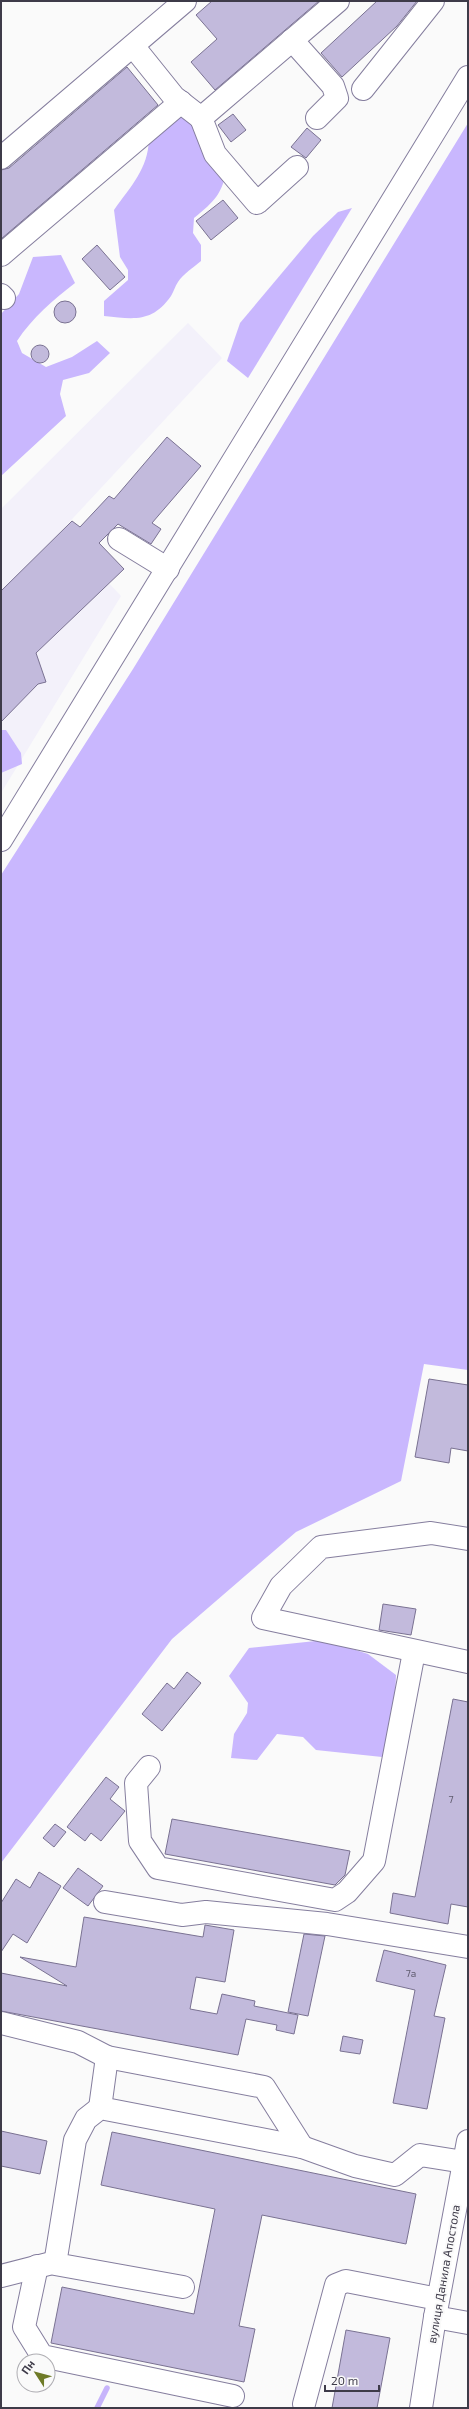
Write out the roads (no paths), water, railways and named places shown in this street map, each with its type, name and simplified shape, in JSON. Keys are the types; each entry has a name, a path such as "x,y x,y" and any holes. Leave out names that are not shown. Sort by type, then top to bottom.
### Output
{"street":[{"path":"1,158 185,1"},
{"path":"201,118 338,1"},
{"path":"363,89 433,1"},
{"path":"292,40 333,86 337,98 317,118"},
{"path":"133,46 181,102 201,118 215,154 257,203 297,167"},
{"path":"1,840 168,569 461,104 468,77"},
{"path":"1,255 181,102"},
{"path":"119,539 168,569"},
{"path":"468,1540 431,1533 321,1547 281,1586 263,1618 414,1652 468,1662"},
{"path":"149,1766 136,1783 140,1841 158,1868 335,1900 347,1892 374,1861 414,1652"},
{"path":"106,1902 182,1915 206,1912 327,1924 468,1946"},
{"path":"1,2023 78,2042 107,2057 264,2087 302,2147"},
{"path":"107,2057 100,2108 86,2119 75,2140 46,2265 24,2327 42,2356 233,2396"},
{"path":"100,2108 302,2147 355,2166 396,2174 420,2156 464,2162"},
{"name":"вулиця Данила Апостола","path":"421,2408 437,2308 468,2141"},
{"path":"1,2276 46,2265 183,2287"},
{"path":"304,2404 336,2285 346,2281 437,2308 468,2323"}],"waterway":[{"path":"97,2408 107,2388"}]}
